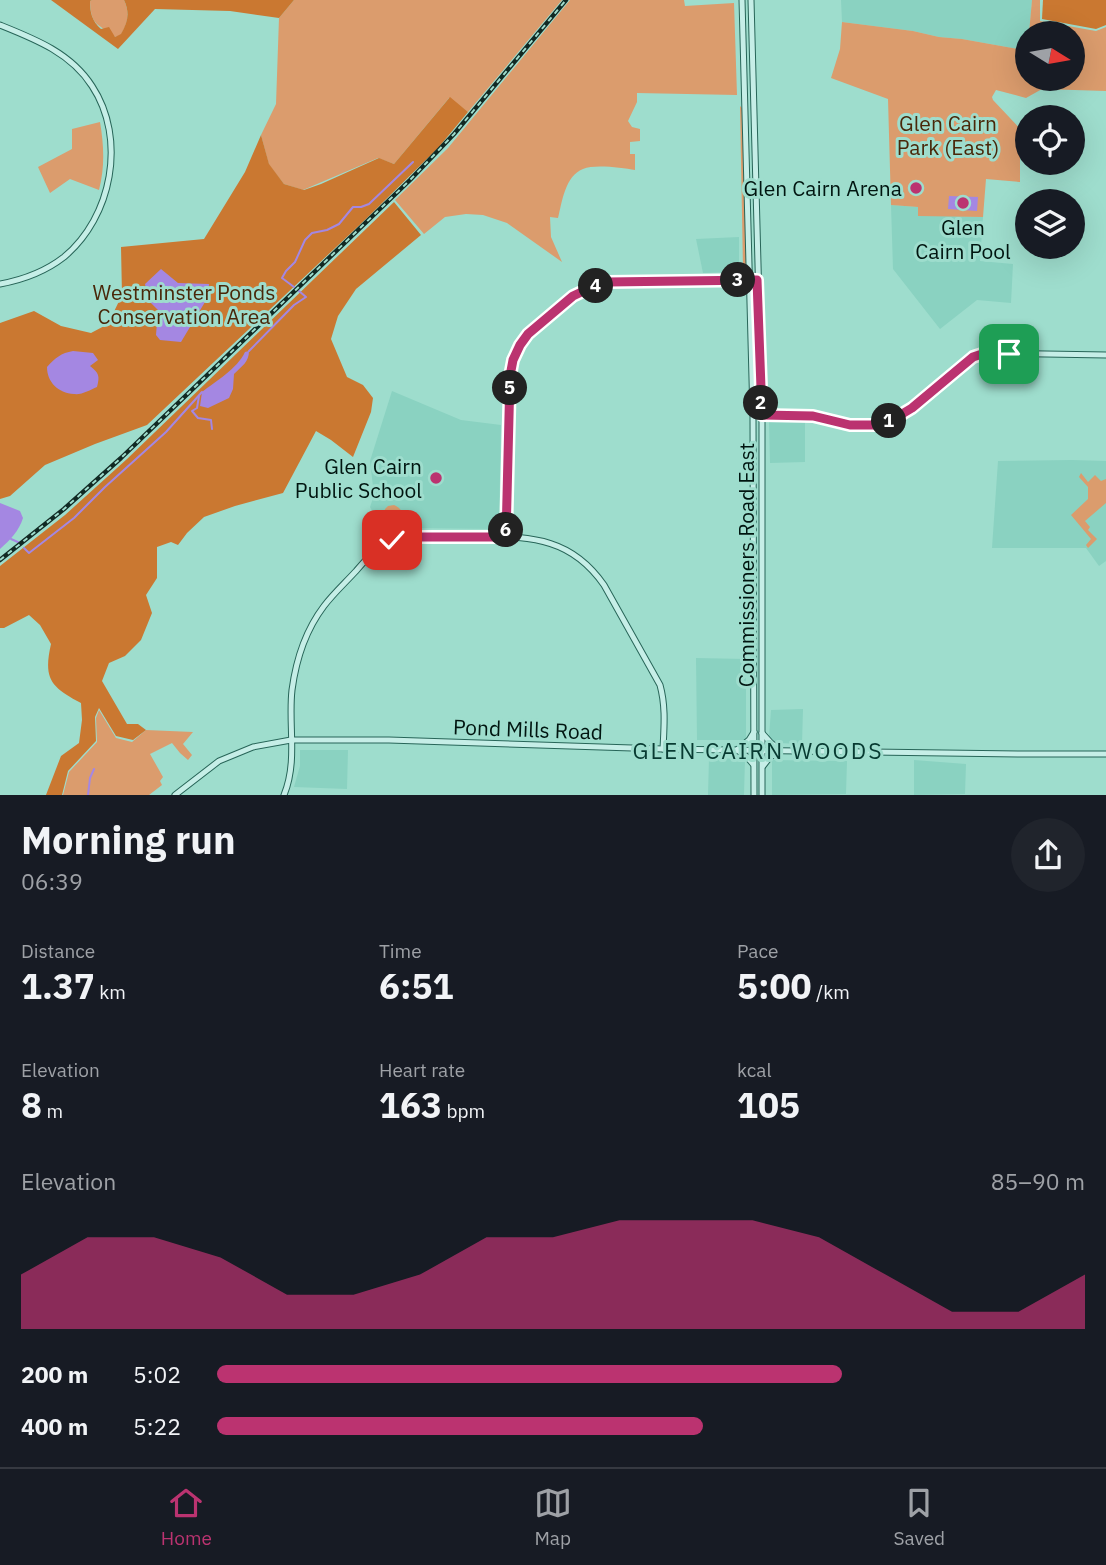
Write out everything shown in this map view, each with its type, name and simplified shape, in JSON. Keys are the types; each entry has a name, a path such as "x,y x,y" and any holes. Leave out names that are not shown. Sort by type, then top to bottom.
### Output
{"main road":[{"name":"Commissioners Road East","path":"742,0 753,429 755,729 762,774 762,795"},
{"name":"Commissioners Road East","path":"751,0 762,415 762,733 754,767 754,795"},
{"path":"0,25 48,45 82,73 104,111 111,156 105,197 90,228 64,257 45,269 0,284"},
{"path":"506,537 510,376 513,360 528,334 573,296 608,282 757,280"},
{"path":"762,415 813,416 850,425 876,425 892,420 912,408 973,357 985,353 1106,355"},
{"path":"284,795 290,777 292,693 302,645 323,607 373,551 400,537 506,537 540,540 565,549 583,560 596,574 617,607 660,685 665,716 663,749"},
{"path":"754,767 751,761 737,750 749,740 755,729"},
{"path":"762,733 782,751 768,758 762,774"},
{"name":"Pond Mills Road","path":"175,795 219,761 253,747 291,740 389,740 663,749 1106,754"}],"shaded area":[{"path":"841,0 1032,0 1030,21 1015,21 1015,48 842,22"},
{"name":"Glen Cairn Pool","path":"949,196 978,197 977,211 948,209"},
{"path":"891,205 918,207 918,215 983,217 980,261 1013,264 1011,303 977,300 940,329 893,269"},
{"path":"739,237 739,268 735,272 703,273 696,239"},
{"path":"161,269 178,283 209,284 208,297 181,342 160,340 156,335 158,310 148,300 145,284"},
{"path":"249,351 246,361 234,374 229,398 208,408 200,406 202,392 232,369 245,352"},
{"path":"65,353 93,353 98,360 90,366 98,375 97,387 80,394 58,389 51,382 47,367"},
{"name":"Glen Cairn Public School","path":"392,391 461,420 501,425 499,529 403,528 385,535 370,507 374,495 370,461"},
{"path":"805,419 805,462 770,463 769,421"},
{"path":"998,461 1106,461 1106,561 1099,566 1086,548 992,548"},
{"path":"0,503 20,511 23,518 14,535 0,549"},
{"path":"696,658 746,659 746,740 697,740"},
{"path":"803,709 802,744 777,743 769,737 771,710"},
{"path":"300,750 348,750 347,789 294,787 300,766"},
{"path":"709,758 745,759 744,795 708,795"},
{"path":"772,760 847,761 846,794 772,795"},
{"path":"914,760 966,764 965,794 914,795"}],"green space":[{"path":"51,0 92,0 90,9 95,23 101,29 109,27 115,37 121,34 127,21 128,13 124,0 294,0 279,18 230,11 155,9 118,49"},
{"path":"92,0 124,0 127,18 121,35 115,37 94,21"},
{"path":"294,0 562,0 468,112 449,98 394,164 378,158 303,190 284,184 269,165 261,135 276,104 279,18"},
{"path":"570,0 684,0 685,6 734,3 737,95 637,93 637,102 628,121 632,127 640,129 640,141 630,142 630,154 635,154 635,170 594,167 583,169 572,177 565,190 558,218 550,217 551,237 562,262 507,223 483,215 445,217 424,234 395,200 448,148"},
{"name":"Glen Cairn Park (East)","path":"1032,0 1040,0 1040,21 1030,21"},
{"path":"1043,0 1106,0 1106,25 1096,29 1085,27 1085,21 1042,19"},
{"name":"Glen Cairn Park (East)","path":"842,22 1015,49 1015,91 1038,91 1026,98 996,90 992,97 1015,123 1015,175 1020,175 1020,182 986,179 983,217 918,216 918,207 891,205 888,99 831,78 840,49"},
{"name":"Glen Cairn Park (East)","path":"1106,27 1106,91 1085,90 1085,29 1096,31"},
{"name":"Westminster Ponds Conservation Area","path":"450,97 468,112 438,148 147,425 45,465 10,496 0,499 0,323 34,311 61,326 91,333 108,324 122,295 121,247 204,239 245,172 261,135 269,164 284,184 304,190 379,158 394,164"},
{"path":"740,106 746,200 746,269 743,269"},
{"path":"100,122 103,156 99,190 70,179 50,193 38,167 72,149 72,129"},
{"path":"394,202 421,235 356,289 338,316 331,339 347,377 363,385 373,398 371,412 353,457 316,431 283,493 204,517 178,545 171,542 157,547 157,578 146,595 152,613 141,640 125,656 109,663 102,681 127,724 138,724 146,730 133,740 116,736 99,708 95,717 96,741 68,771 62,795 46,795 61,756 79,743 81,703 56,687 52,681 48,666 51,644 40,625 29,615 0,628 0,566 65,515 127,459"},
{"path":"1081,473 1088,482 1095,475 1101,481 1106,479 1106,503 1085,521 1090,527 1088,530 1097,539 1088,548 1086,545 1091,539 1071,515 1088,499 1088,487 1079,477"},
{"path":"394,505 401,511 402,517 389,526 382,522 385,509"},
{"path":"99,710 116,738 132,742 146,730 193,732 183,744 192,755 188,760 172,743 150,754 163,777 160,781 162,785 149,795 63,795 69,772 97,742 96,718"}],"waterway":[{"path":"294,287 282,278 295,262 305,240 312,233 339,224 353,207 369,204 413,162"},
{"path":"249,351 294,305 306,297 299,291"},
{"path":"24,548 29,553 74,518 166,432 202,392"},
{"path":"199,396 197,408 192,411 198,418 211,420 212,429"},
{"path":"11,539 20,543"},
{"path":"88,795 94,769"}],"railway":[{"path":"0,560 64,509 121,458 410,180 454,134 566,0"}],"place":[{"name":"Glen Cairn Arena","path":"916,188"},
{"name":"Glen Cairn Pool","path":"963,203"},
{"name":"Glen Cairn Public School","path":"436,478"}],"district":[{"name":"GLEN CAIRN WOODS","path":"758,750"}],"route":[{"path":"392,540 400,537 506,537 510,376 513,360 528,334 573,296 608,282 757,280 762,415 813,416 850,425 876,425 892,420 912,408 973,357 985,353 1009,354"}]}
